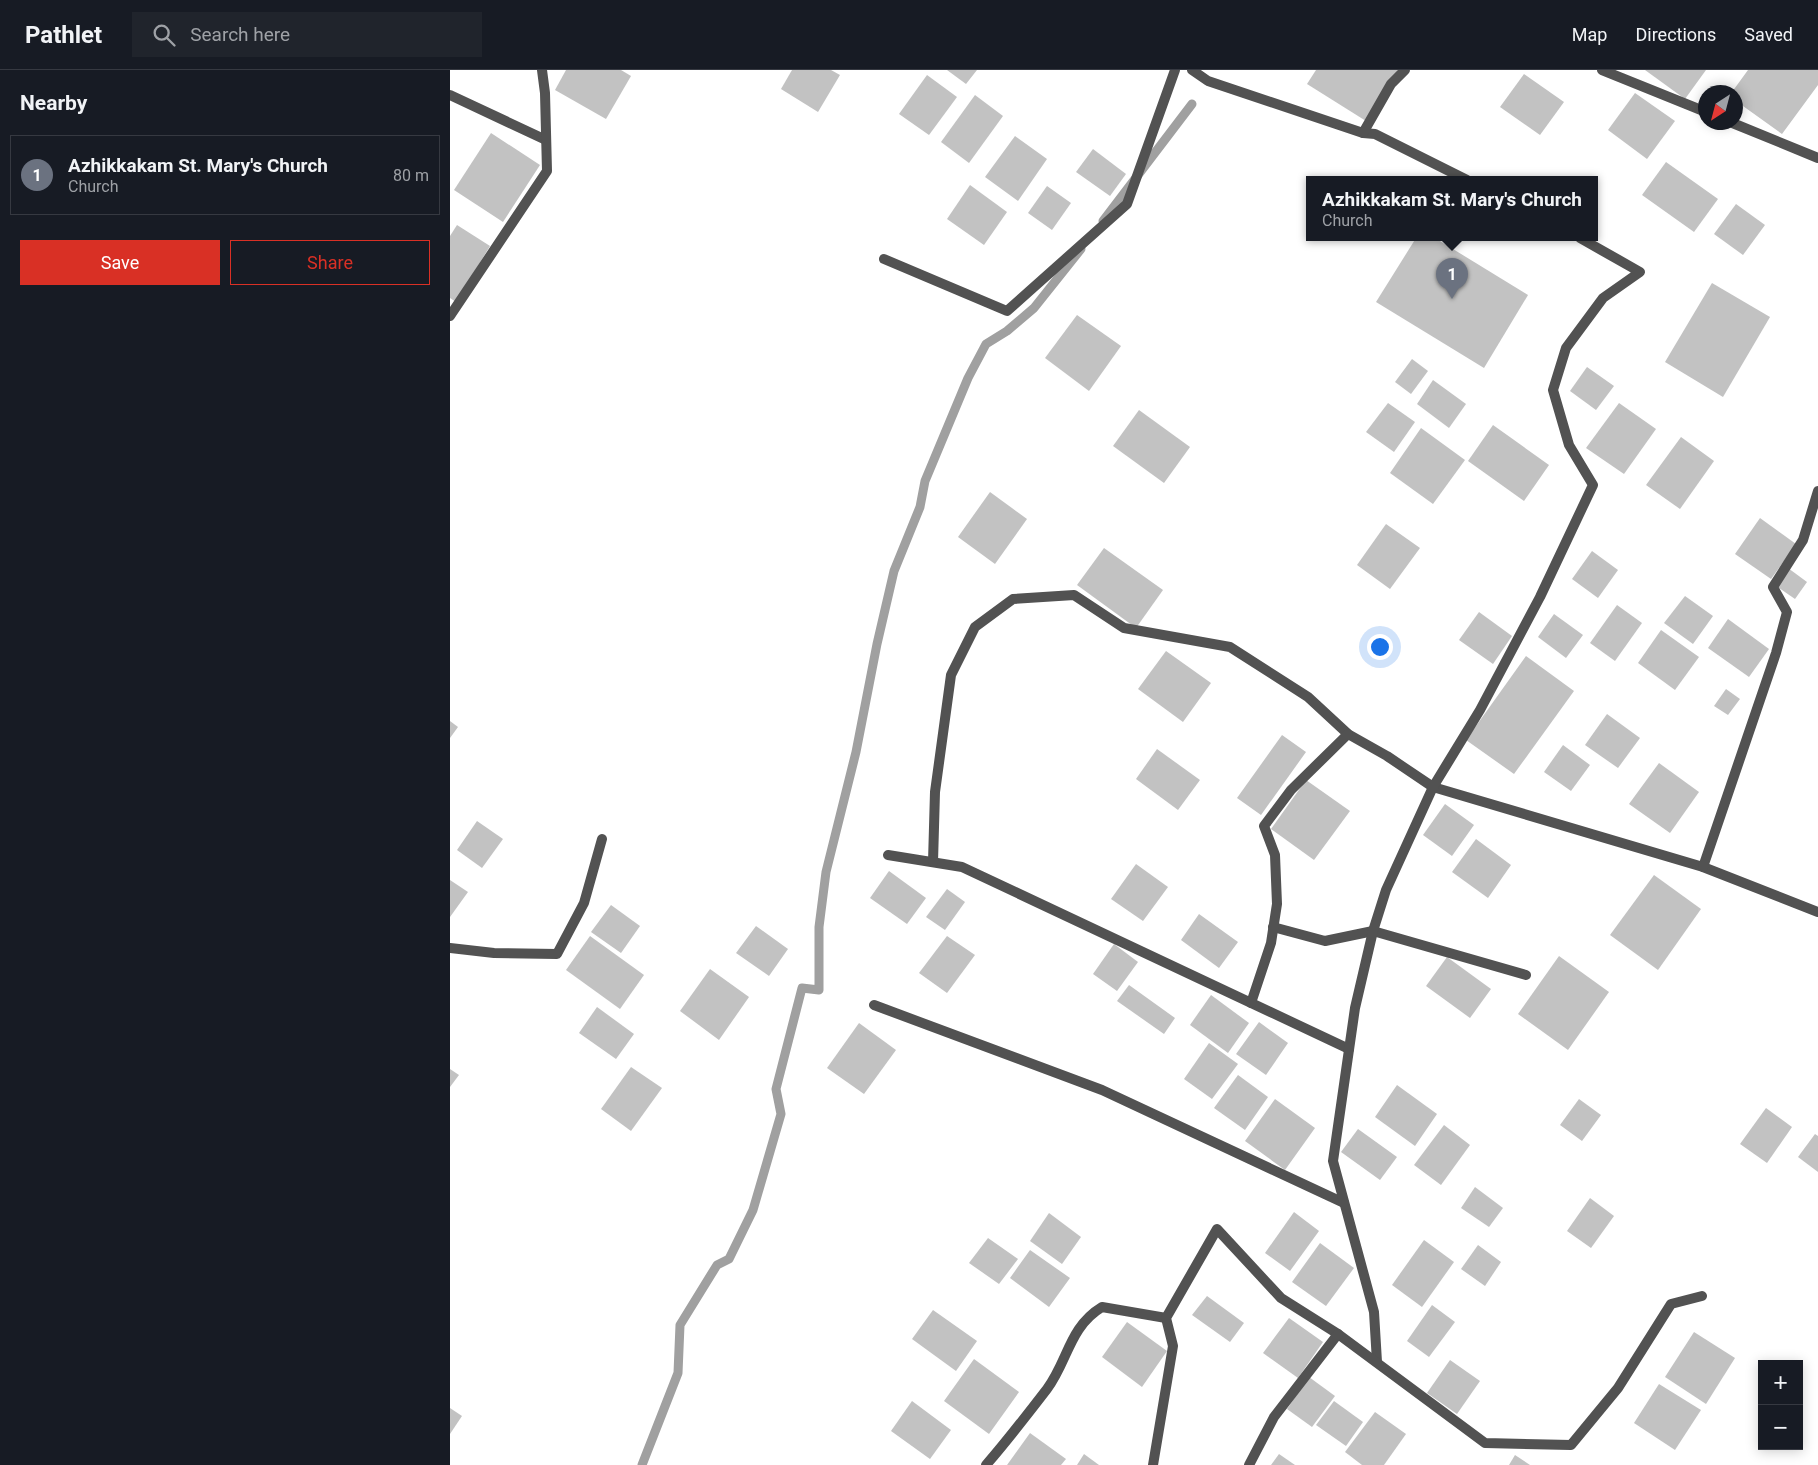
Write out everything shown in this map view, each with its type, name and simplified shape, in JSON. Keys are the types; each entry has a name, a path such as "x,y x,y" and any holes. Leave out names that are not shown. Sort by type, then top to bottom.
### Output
{"street":[{"path":"450,316 547,171 545,93 542,70"},
{"path":"884,259 1007,311 1127,204 1175,70"},
{"path":"1192,70 1208,81 1363,133 1375,134 1459,176"},
{"path":"1363,133 1391,84 1405,70"},
{"path":"1602,70 1698,109"},
{"path":"450,96 546,140"},
{"path":"1743,127 1818,158"},
{"path":"1377,1362 1374,1312 1333,1161 1355,1008 1373,931 1386,890 1433,787 1480,710 1540,598 1593,485 1568,445 1553,390 1566,348 1603,298 1640,272 1585,241"},
{"path":"1703,867 1776,653 1787,612 1772,587 1803,540 1818,492"},
{"path":"933,862 935,792 951,675 975,627 1013,598 1074,595 1124,628 1230,647 1308,697 1348,734 1387,756 1433,787 1703,867 1818,912"},
{"path":"1251,1003 1271,943 1277,904 1275,855 1264,826 1291,790 1348,734"},
{"path":"450,948 494,953 557,954 584,903 602,839"},
{"path":"888,855 962,867 1349,1049"},
{"path":"1273,927 1325,940 1373,931 1526,975"},
{"path":"874,1006 1102,1090 1344,1203"},
{"path":"1153,1465 1173,1346 1166,1318 1216,1229 1281,1298 1338,1334 1485,1443 1571,1445 1618,1388 1671,1304 1702,1296"},
{"path":"986,1465 1048,1388 1081,1324 1090,1314 1102,1307 1166,1318"},
{"path":"1249,1465 1274,1417 1338,1334"}],"building":[{"path":"566,70 621,70 631,76 606,119 555,90"},
{"path":"792,70 831,70 840,75 818,112 781,89"},
{"path":"947,70 977,70 966,84"},
{"path":"1316,70 1398,70 1366,121 1307,84"},
{"path":"1645,70 1706,70 1685,99"},
{"path":"1748,70 1818,70 1818,85 1782,134 1743,106 1743,85 1737,85"},
{"path":"1524,74 1564,102 1540,135 1500,107"},
{"path":"927,75 957,97 929,135 899,114"},
{"path":"1635,93 1675,121 1647,159 1608,130"},
{"path":"975,95 1003,116 969,163 941,142"},
{"path":"491,133 540,165 503,222 454,190"},
{"path":"1015,136 1047,159 1018,201 985,177"},
{"path":"1093,149 1126,174 1110,196 1076,172"},
{"path":"1666,162 1718,199 1694,232 1642,195"},
{"path":"970,185 1007,212 984,245 947,219"},
{"path":"1047,186 1071,203 1052,230 1028,213"},
{"path":"1736,204 1765,225 1743,255 1714,234"},
{"path":"457,225 490,246 456,302 450,298 450,236"},
{"path":"1414,241 1440,241 1528,295 1484,368 1376,302"},
{"path":"1712,283 1770,317 1723,397 1665,362"},
{"path":"1077,315 1121,346 1089,391 1045,358"},
{"path":"1412,359 1428,371 1411,394 1395,382"},
{"path":"1587,367 1614,386 1596,410 1570,391"},
{"path":"1433,380 1466,404 1449,428 1417,404"},
{"path":"1388,403 1415,422 1394,452 1366,432"},
{"path":"1619,403 1656,429 1624,474 1586,448"},
{"path":"1139,410 1190,447 1164,483 1113,446"},
{"path":"1493,425 1549,465 1524,501 1468,461"},
{"path":"1421,428 1465,460 1433,504 1390,473"},
{"path":"1681,437 1714,461 1680,509 1646,485"},
{"path":"990,492 1027,519 995,564 958,537"},
{"path":"1760,518 1796,544 1771,579 1735,554"},
{"path":"1386,524 1420,548 1390,589 1357,565"},
{"path":"1104,548 1163,590 1136,628 1077,585"},
{"path":"1592,551 1618,570 1598,598 1572,579"},
{"path":"1788,568 1807,582 1795,599 1776,586"},
{"path":"1685,596 1713,616 1693,644 1664,623"},
{"path":"1617,605 1642,623 1615,661 1590,643"},
{"path":"1479,612 1512,636 1493,664 1459,640"},
{"path":"1554,614 1583,635 1566,658 1538,637"},
{"path":"1728,619 1769,649 1749,677 1708,648"},
{"path":"1661,630 1699,657 1675,690 1638,663"},
{"path":"1166,651 1211,683 1183,722 1138,689"},
{"path":"1526,656 1574,691 1514,774 1466,740"},
{"path":"1726,689 1740,699 1728,715 1714,706"},
{"path":"1607,714 1640,738 1618,768 1585,745"},
{"path":"450,721 458,727 450,738"},
{"path":"1282,735 1306,752 1261,815 1237,798"},
{"path":"1563,745 1590,765 1571,791 1544,772"},
{"path":"1157,749 1200,780 1178,810 1136,779"},
{"path":"1659,763 1699,792 1670,833 1629,804"},
{"path":"1306,780 1350,811 1314,860 1271,829"},
{"path":"1445,804 1474,825 1452,856 1423,835"},
{"path":"477,821 503,839 482,868 457,850"},
{"path":"1476,839 1511,865 1488,898 1452,872"},
{"path":"1136,864 1168,887 1143,921 1111,899"},
{"path":"889,871 926,898 907,924 870,898"},
{"path":"1654,875 1701,909 1658,970 1610,935"},
{"path":"450,880 468,892 450,917"},
{"path":"947,889 965,902 945,930 926,917"},
{"path":"611,905 640,926 621,953 591,932"},
{"path":"1199,914 1238,942 1219,968 1181,940"},
{"path":"756,926 788,949 769,976 736,953"},
{"path":"590,936 644,975 620,1009 566,970"},
{"path":"947,936 975,955 947,993 919,973"},
{"path":"1114,944 1138,962 1117,991 1093,974"},
{"path":"1559,956 1609,992 1568,1050 1518,1014"},
{"path":"1447,957 1491,989 1470,1018 1426,986"},
{"path":"710,969 749,997 719,1040 680,1011"},
{"path":"1129,985 1175,1018 1164,1034 1117,1001"},
{"path":"1211,995 1249,1023 1228,1053 1190,1025"},
{"path":"597,1007 634,1034 616,1059 579,1033"},
{"path":"1259,1022 1288,1043 1266,1075 1236,1054"},
{"path":"859,1023 896,1050 864,1094 827,1068"},
{"path":"1209,1043 1238,1064 1212,1099 1184,1079"},
{"path":"631,1067 662,1088 631,1131 601,1109"},
{"path":"450,1069 459,1075 450,1087"},
{"path":"1238,1075 1268,1097 1245,1130 1214,1108"},
{"path":"1397,1085 1437,1114 1415,1146 1375,1117"},
{"path":"1275,1099 1315,1128 1285,1170 1245,1141"},
{"path":"1579,1099 1601,1115 1582,1141 1560,1125"},
{"path":"1766,1108 1792,1127 1767,1163 1740,1144"},
{"path":"1444,1125 1470,1145 1441,1185 1414,1165"},
{"path":"1358,1129 1397,1157 1380,1180 1341,1152"},
{"path":"1815,1134 1818,1136 1818,1172 1798,1157"},
{"path":"1475,1187 1503,1208 1489,1227 1461,1208"},
{"path":"1590,1198 1614,1216 1591,1248 1567,1231"},
{"path":"1294,1212 1319,1231 1290,1271 1265,1253"},
{"path":"1049,1213 1081,1237 1062,1264 1030,1241"},
{"path":"988,1238 1018,1259 999,1284 969,1263"},
{"path":"1424,1240 1454,1262 1422,1307 1392,1285"},
{"path":"1320,1243 1354,1268 1326,1306 1292,1282"},
{"path":"1478,1245 1501,1262 1485,1286 1461,1269"},
{"path":"1030,1250 1070,1278 1049,1307 1010,1278"},
{"path":"1207,1296 1244,1323 1230,1342 1192,1315"},
{"path":"1432,1305 1455,1322 1429,1357 1407,1341"},
{"path":"933,1310 977,1341 956,1371 912,1339"},
{"path":"1289,1318 1323,1342 1298,1378 1263,1353"},
{"path":"1127,1322 1167,1351 1142,1387 1102,1357"},
{"path":"1694,1332 1735,1358 1706,1404 1665,1377"},
{"path":"974,1359 1019,1392 989,1434 944,1401"},
{"path":"1450,1360 1480,1381 1457,1414 1427,1393"},
{"path":"1309,1377 1335,1396 1312,1427 1287,1409"},
{"path":"1659,1384 1701,1410 1675,1450 1634,1423"},
{"path":"912,1401 951,1430 930,1459 891,1431"},
{"path":"1334,1401 1363,1422 1346,1446 1316,1425"},
{"path":"450,1408 462,1416 450,1434"},
{"path":"1375,1412 1406,1434 1384,1465 1362,1465 1345,1452"},
{"path":"1030,1433 1066,1459 1061,1465 1007,1465"},
{"path":"1084,1454 1099,1465 1077,1465"},
{"path":"1279,1454 1295,1465 1271,1465"},
{"path":"1515,1455 1530,1465 1509,1465"}],"waterway":[{"path":"1103,221 1192,104"},
{"path":"642,1465 678,1373 680,1325 717,1265 729,1259 753,1210 781,1114 776,1089 802,988 819,990 819,927 826,872 856,752 877,644 894,571 920,507 925,481 968,378 986,344 1007,331 1034,308 1081,249"}],"place":[{"name":"Azhikkakam St. Mary's Church","path":"1452,299"}]}
